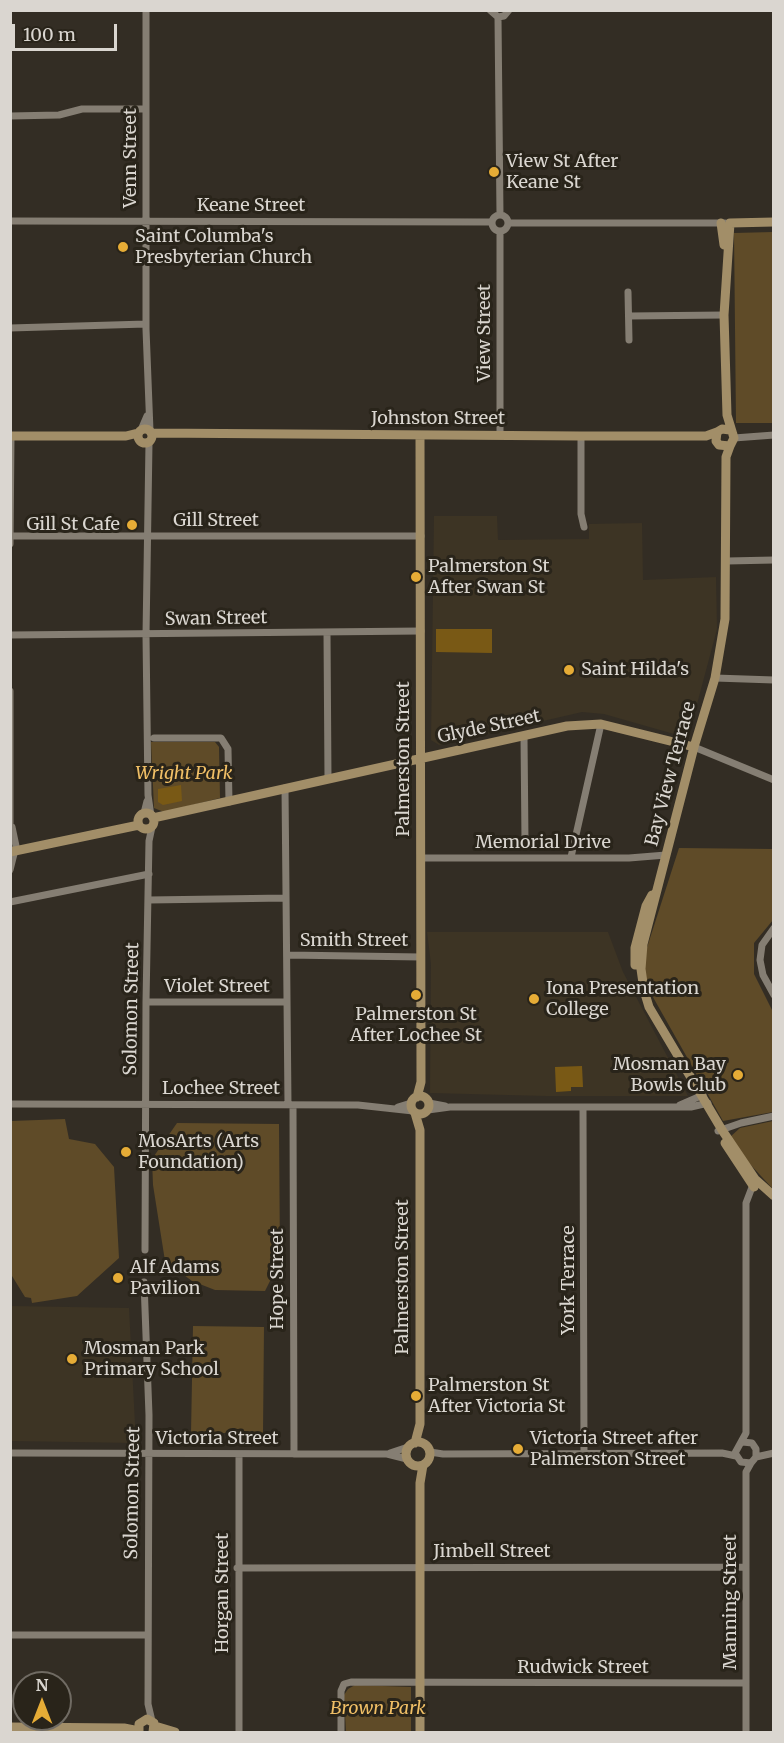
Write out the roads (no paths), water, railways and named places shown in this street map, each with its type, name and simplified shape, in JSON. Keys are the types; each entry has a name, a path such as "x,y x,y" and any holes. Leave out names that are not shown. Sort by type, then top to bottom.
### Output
{"street":[{"name":"Venn Street","path":"145,437 148,414 146,10"},
{"path":"490,10 498,17 500,214"},
{"path":"498,17 504,16 509,10"},
{"path":"10,116 59,115 82,109 146,109"},
{"path":"500,214 492,222 494,228 500,231 505,230 509,223"},
{"path":"500,214 505,216 509,223"},
{"name":"Keane Street","path":"10,221 492,222"},
{"path":"509,223 774,222"},
{"path":"725,223 724,315 727,415 725,436"},
{"name":"View Street","path":"500,231 500,435"},
{"path":"628,292 629,340"},
{"path":"629,316 724,315"},
{"path":"10,328 146,324"},
{"name":"Johnston Street","path":"11,436 774,435"},
{"path":"10,544 11,436"},
{"name":"Palmerston Street","path":"420,436 420,1424 422,1457 420,1483 420,1732"},
{"path":"581,436 581,514 584,527"},
{"name":"Bay View Terrace","path":"725,436 727,561 725,619 715,678 657,885 643,944 641,969 649,1007 722,1134 761,1187"},
{"name":"Solomon Street","path":"145,437 148,455 146,635 149,841 145,1250"},
{"name":"Gill Street","path":"11,536 421,536"},
{"path":"727,561 774,560"},
{"name":"Swan Street","path":"10,635 421,631"},
{"path":"327,633 328,779"},
{"path":"715,678 774,680"},
{"path":"10,691 13,851 10,870"},
{"path":"571,857 601,724"},
{"name":"Glyde Street","path":"13,851 567,726 601,724 694,747 774,780"},
{"path":"524,737 525,841"},
{"path":"154,738 221,738 228,748 229,802"},
{"name":"Hope Street","path":"285,788 294,1454"},
{"path":"10,830 11,824"},
{"name":"Memorial Drive","path":"421,858 629,858 666,855"},
{"path":"10,902 149,873"},
{"path":"149,900 286,898"},
{"path":"774,928 762,945 760,960 763,975 774,996"},
{"name":"Smith Street","path":"287,955 421,957"},
{"name":"Violet Street","path":"146,1002 287,1002"},
{"name":"Lochee Street","path":"10,1104 584,1107 675,1106 703,1100"},
{"name":"York Terrace","path":"584,1107 584,1454"},
{"path":"722,1134 741,1123 774,1116"},
{"path":"754,1453 746,1432 746,1203 761,1187"},
{"name":"Solomon Street","path":"144,1282 148,1383 148,1727"},
{"name":"Palmerston Street","path":"420,1424 412,1445 422,1457"},
{"path":"746,1432 740,1444 738,1459 747,1472"},
{"path":"740,1444 754,1453 771,1453"},
{"name":"Victoria Street","path":"722,1453 740,1444"},
{"path":"412,1445 422,1457"},
{"name":"Victoria Street","path":"387,1454 412,1445"},
{"name":"Victoria Street","path":"10,1453 387,1454 422,1457 443,1454 722,1453 738,1459 754,1453"},
{"name":"Manning Street","path":"746,1732 747,1472 754,1453"},
{"name":"Horgan Street","path":"239,1454 237,1568 239,1732"},
{"name":"Jimbell Street","path":"237,1568 746,1567"},
{"path":"10,1635 147,1635"},
{"name":"Rudwick Street","path":"341,1732 341,1691 344,1684 420,1682 746,1683"},
{"path":"10,1727 148,1727 173,1732"}],"place":[{"name":"View St After Keane St","path":"494,172"},
{"name":"Saint Columba's Presbyterian Church","path":"123,247"},
{"name":"Gill St Cafe","path":"132,525"},
{"name":"Palmerston St After Swan St","path":"416,577"},
{"name":"Saint Hilda's","path":"569,670"},
{"name":"Palmerston St After Lochee St","path":"416,995"},
{"name":"Iona Presentation College","path":"534,999"},
{"name":"Mosman Bay Bowls Club","path":"738,1075"},
{"name":"MosArts (Arts Foundation)","path":"126,1152"},
{"name":"Alf Adams Pavilion","path":"118,1278"},
{"name":"Mosman Park Primary School","path":"72,1359"},
{"name":"Palmerston St After Victoria St","path":"416,1396"},
{"name":"Victoria Street after Palmerston Street","path":"518,1449"}],"park label":[{"name":"Wright Park","path":"184,774"},
{"name":"Brown Park","path":"378,1709"}]}
